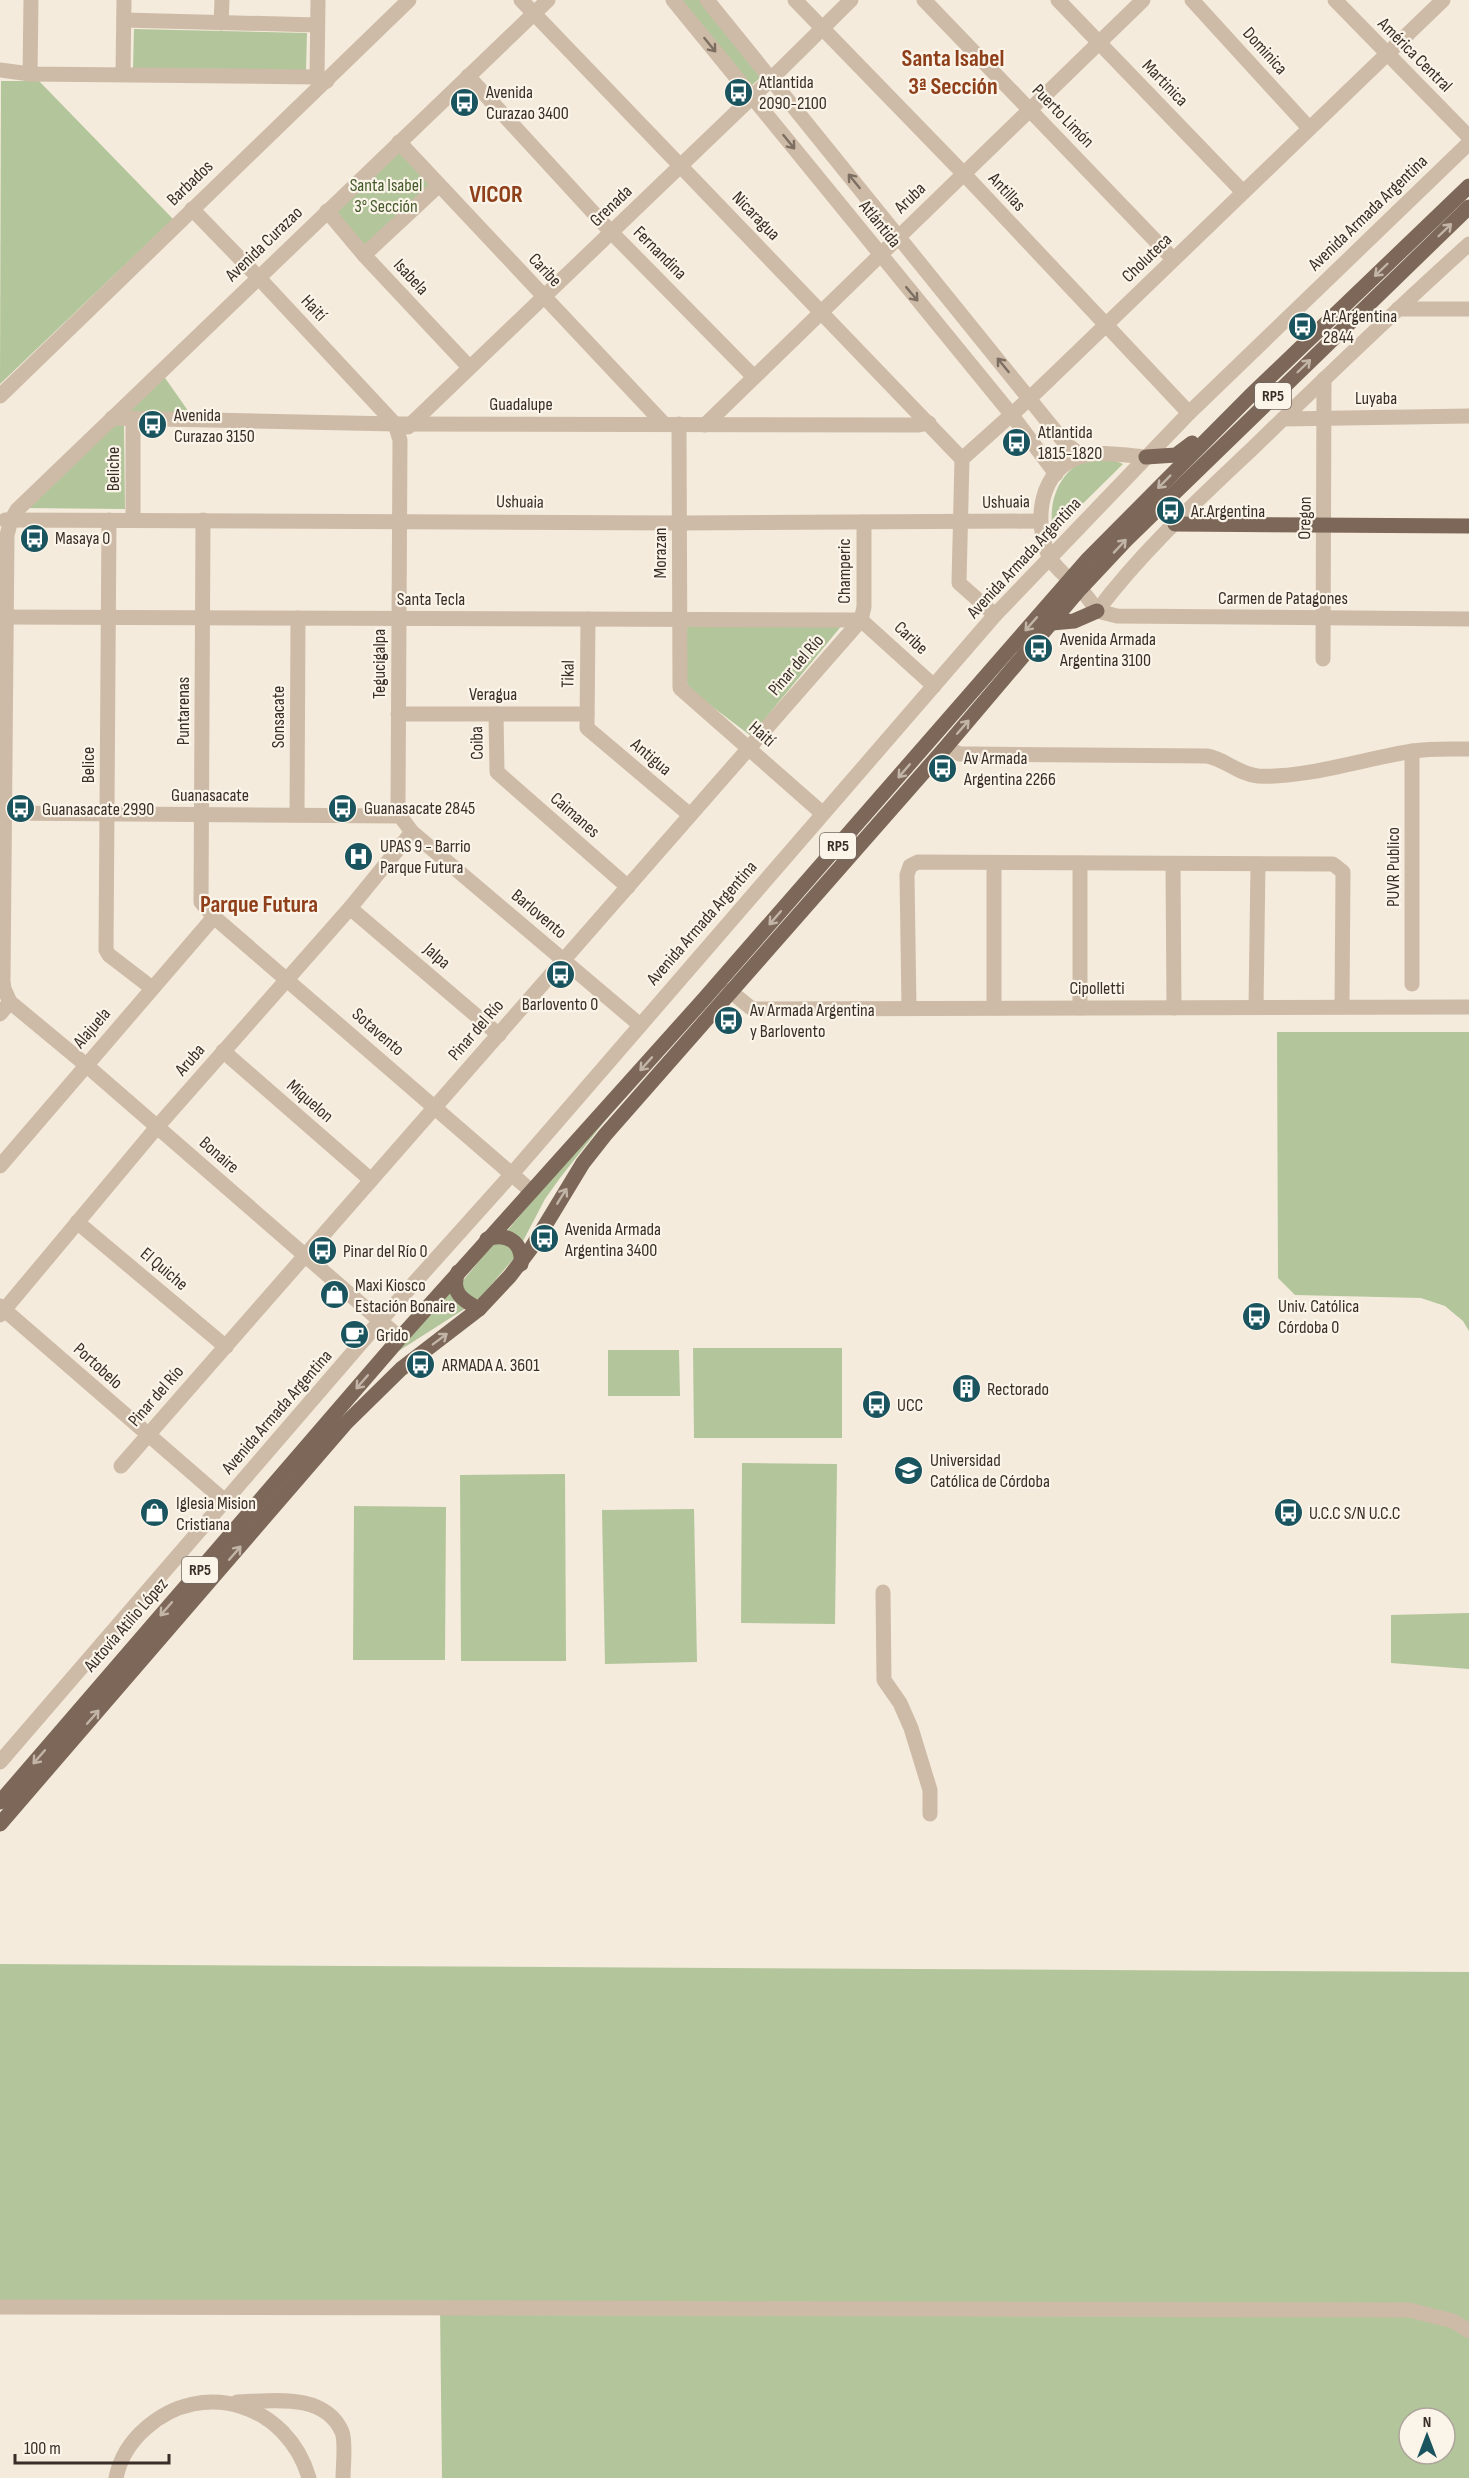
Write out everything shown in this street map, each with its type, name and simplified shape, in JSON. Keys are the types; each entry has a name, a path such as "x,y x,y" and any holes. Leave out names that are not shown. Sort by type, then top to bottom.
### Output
{"main road":[{"name":"RP5","path":"400,1338 530,1190 1075,584 1250,396 1469,186"},
{"name":"RP5","path":"479,1309 521,1264 583,1163 730,991 1052,623 1075,584 1126,540 1469,207"},
{"path":"1146,457 1176,455 1182,452 1234,405 1250,396"},
{"path":"1175,524 1469,526"},
{"path":"1052,623 1074,621 1097,611"},
{"path":"487,1239 504,1236 514,1241 521,1252 521,1264"},
{"path":"458,1272 454,1285 458,1295 479,1309"},
{"name":"Autovía Atilio López","path":"0,1824 345,1424 401,1369 479,1309"},
{"name":"Autovía Atilio López","path":"0,1802 400,1338"}],"street":[{"path":"30,74 31,0"},
{"path":"123,74 124,0"},
{"path":"221,23 222,0"},
{"path":"0,70 30,74 322,79 317,25 318,0"},
{"name":"Barbados","path":"0,396 322,79 409,0"},
{"name":"Nicaragua","path":"521,0 962,459"},
{"name":"Avenida Curazao","path":"5,520 548,0"},
{"name":"Atlántida","path":"673,0 1011,414 1056,474"},
{"name":"Atlántida","path":"707,0 1069,447 1082,456"},
{"name":"Antillas","path":"795,0 963,173 1189,413"},
{"name":"Grenada","path":"402,424 469,367 612,233 851,0"},
{"name":"Puerto Limón","path":"924,0 1173,259"},
{"name":"Martinica","path":"1058,0 1243,192"},
{"name":"Aruba","path":"705,425 1143,0"},
{"name":"Dominica","path":"1192,0 1309,128"},
{"name":"América Central","path":"1335,0 1469,136"},
{"name":"Choluteca","path":"962,459 1030,398 1443,0"},
{"path":"124,20 317,25"},
{"name":"Fernandina","path":"468,76 612,233 753,376"},
{"name":"Caribe","path":"399,142 543,296 672,424"},
{"name":"Avenida Armada Argentina","path":"0,1762 380,1321 511,1175 995,615 1189,413 1469,143"},
{"path":"364,255 438,186"},
{"name":"Haití","path":"192,209 402,424 400,440"},
{"name":"Isabela","path":"327,211 364,255 469,367"},
{"path":"1146,457 1110,454 1082,456 1056,474 1043,495 1040,521 1049,557 1097,611 1144,554 1324,379 1469,244"},
{"path":"1398,309 1469,309"},
{"name":"Oregon","path":"1323,659 1324,379"},
{"name":"Luyaba","path":"1283,419 1469,416"},
{"name":"Guadalupe","path":"112,418 402,424 919,425 929,423"},
{"name":"Beliche","path":"133,419 133,520"},
{"name":"Morazan","path":"672,424 680,523 678,682"},
{"name":"Tegucigalpa","path":"400,440 398,619 400,816"},
{"path":"962,459 958,578 963,588 995,615"},
{"path":"5,520 7,536 3,618 2,813 5,1008"},
{"name":"Ushuaia","path":"5,520 680,523 1040,521"},
{"name":"Belice","path":"109,520 106,950 109,955 152,988"},
{"name":"Puntarenas","path":"201,902 203,520"},
{"name":"Champeric","path":"861,620 864,607 864,522"},
{"name":"Carmen de Patagones","path":"1097,611 1117,616 1469,619"},
{"name":"Santa Tecla","path":"3,618 861,620"},
{"name":"Sonsacate","path":"297,815 298,618"},
{"name":"Tikal","path":"587,721 588,619"},
{"name":"Caribe","path":"861,620 934,686"},
{"name":"Pinar del Río","path":"121,1466 861,620"},
{"name":"Haití","path":"678,682 682,692 822,813"},
{"name":"Veragua","path":"398,714 496,714 587,721"},
{"name":"Coiba","path":"496,714 497,772"},
{"name":"Antigua","path":"587,721 690,815"},
{"path":"945,748 960,754 1207,756 1219,758 1244,773 1265,776 1412,751 1469,749"},
{"name":"PUVR Publico","path":"1412,751 1412,984"},
{"name":"Caimanes","path":"497,772 628,887"},
{"name":"Guanasacate","path":"2,813 400,816"},
{"path":"400,816 412,832"},
{"name":"Aruba","path":"2,1310 157,1127 350,908 412,832"},
{"name":"Barlovento","path":"412,832 640,1026"},
{"path":"909,1008 907,875 910,866 918,862 1333,864 1341,868 1343,872 1342,1007"},
{"path":"994,863 994,1008"},
{"path":"1080,863 1080,1008"},
{"path":"1173,864 1174,1008"},
{"path":"1256,1007 1258,864"},
{"name":"Sotavento","path":"201,902 214,917 530,1190"},
{"name":"Jalpa","path":"350,908 499,1035"},
{"name":"Alajuela","path":"0,1166 214,917"},
{"name":"Cipolletti","path":"730,991 751,1008 756,1009 1469,1006"},
{"name":"Bonaire","path":"5,1008 86,1065 400,1338"},
{"name":"Miquelon","path":"223,1051 371,1180"},
{"name":"El Quiche","path":"77,1222 226,1347"},
{"name":"Portobelo","path":"2,1310 226,1502"},
{"path":"883,1592 885,1680 900,1703 911,1728 930,1790 930,1814"},
{"path":"0,2307 1409,2310 1453,2321 1469,2331"},
{"path":"116,2478 128,2448 139,2434 156,2419 177,2408 202,2402 295,2400 311,2404 329,2414 343,2432 343,2478"},
{"path":"225,2402 247,2408 268,2418 276,2425 291,2439 304,2462 309,2478"}],"green space":[{"path":"675,0 702,0 764,74 745,92"},
{"path":"134,29 307,33 306,72 133,69"},
{"path":"1,81 39,81 173,219 0,384"},
{"name":"Santa Isabel 3° Sección","path":"399,147 435,184 365,250 330,213"},
{"path":"163,375 191,415 122,415"},
{"path":"124,423 125,509 22,508 114,424"},
{"path":"1111,459 1123,464 1053,533 1052,506 1061,481 1074,467 1082,463"},
{"path":"687,621 843,624 751,736 689,689 686,680"},
{"path":"1277,1032 1469,1032 1469,1331 1463,1321 1445,1306 1421,1298 1295,1295 1278,1278"},
{"path":"608,1111 611,1113 545,1199 522,1243 506,1232"},
{"path":"503,1240 513,1247 515,1257 479,1299 470,1300 461,1283 494,1243"},
{"path":"450,1290 466,1308 397,1352"},
{"path":"693,1348 842,1348 842,1438 694,1438"},
{"path":"608,1350 679,1350 680,1396 608,1396"},
{"path":"742,1463 837,1464 835,1624 741,1623"},
{"path":"565,1474 566,1661 461,1661 460,1475"},
{"path":"354,1506 446,1507 445,1660 353,1660"},
{"path":"694,1509 697,1662 605,1664 602,1510"},
{"path":"1469,1613 1469,1669 1391,1663 1391,1615"},
{"path":"0,1964 1469,1972 1469,2478 442,2478 440,2308 0,2307"}],"place":[{"name":"Atlantida 2090-2100","path":"738,92"},
{"name":"Avenida Curazao 3400","path":"465,102"},
{"name":"Ar.Argentina 2844","path":"1302,326"},
{"name":"Avenida Curazao 3150","path":"153,425"},
{"name":"Atlantida 1815-1820","path":"1017,442"},
{"name":"Ar.Argentina","path":"1170,511"},
{"name":"Masaya 0","path":"34,538"},
{"name":"Avenida Armada Argentina 3100","path":"1039,649"},
{"name":"Av Armada Argentina 2266","path":"943,768"},
{"name":"Guanasacate 2845","path":"343,808"},
{"name":"Guanasacate 2990","path":"21,809"},
{"name":"UPAS 9 - Barrio Parque Futura","path":"359,856"},
{"name":"Barlovento 0","path":"560,975"},
{"name":"Av Armada Argentina y Barlovento","path":"729,1020"},
{"name":"Avenida Armada Argentina 3400","path":"544,1239"},
{"name":"Pinar del Río 0","path":"322,1251"},
{"name":"Maxi Kiosco Estación Bonaire","path":"334,1295"},
{"name":"Univ. Católica Córdoba 0","path":"1257,1316"},
{"name":"Grido","path":"355,1335"},
{"name":"ARMADA A. 3601","path":"421,1365"},
{"name":"Rectorado","path":"966,1389"},
{"name":"UCC","path":"876,1405"},
{"name":"Universidad Católica de Córdoba","path":"909,1470"},
{"name":"Iglesia Mision Cristiana","path":"155,1513"},
{"name":"U.C.C S/N U.C.C","path":"1288,1513"}],"district":[{"name":"Santa Isabel 3ª Sección","path":"953,72"},
{"name":"VICOR","path":"496,194"},
{"name":"Parque Futura","path":"259,904"}]}
